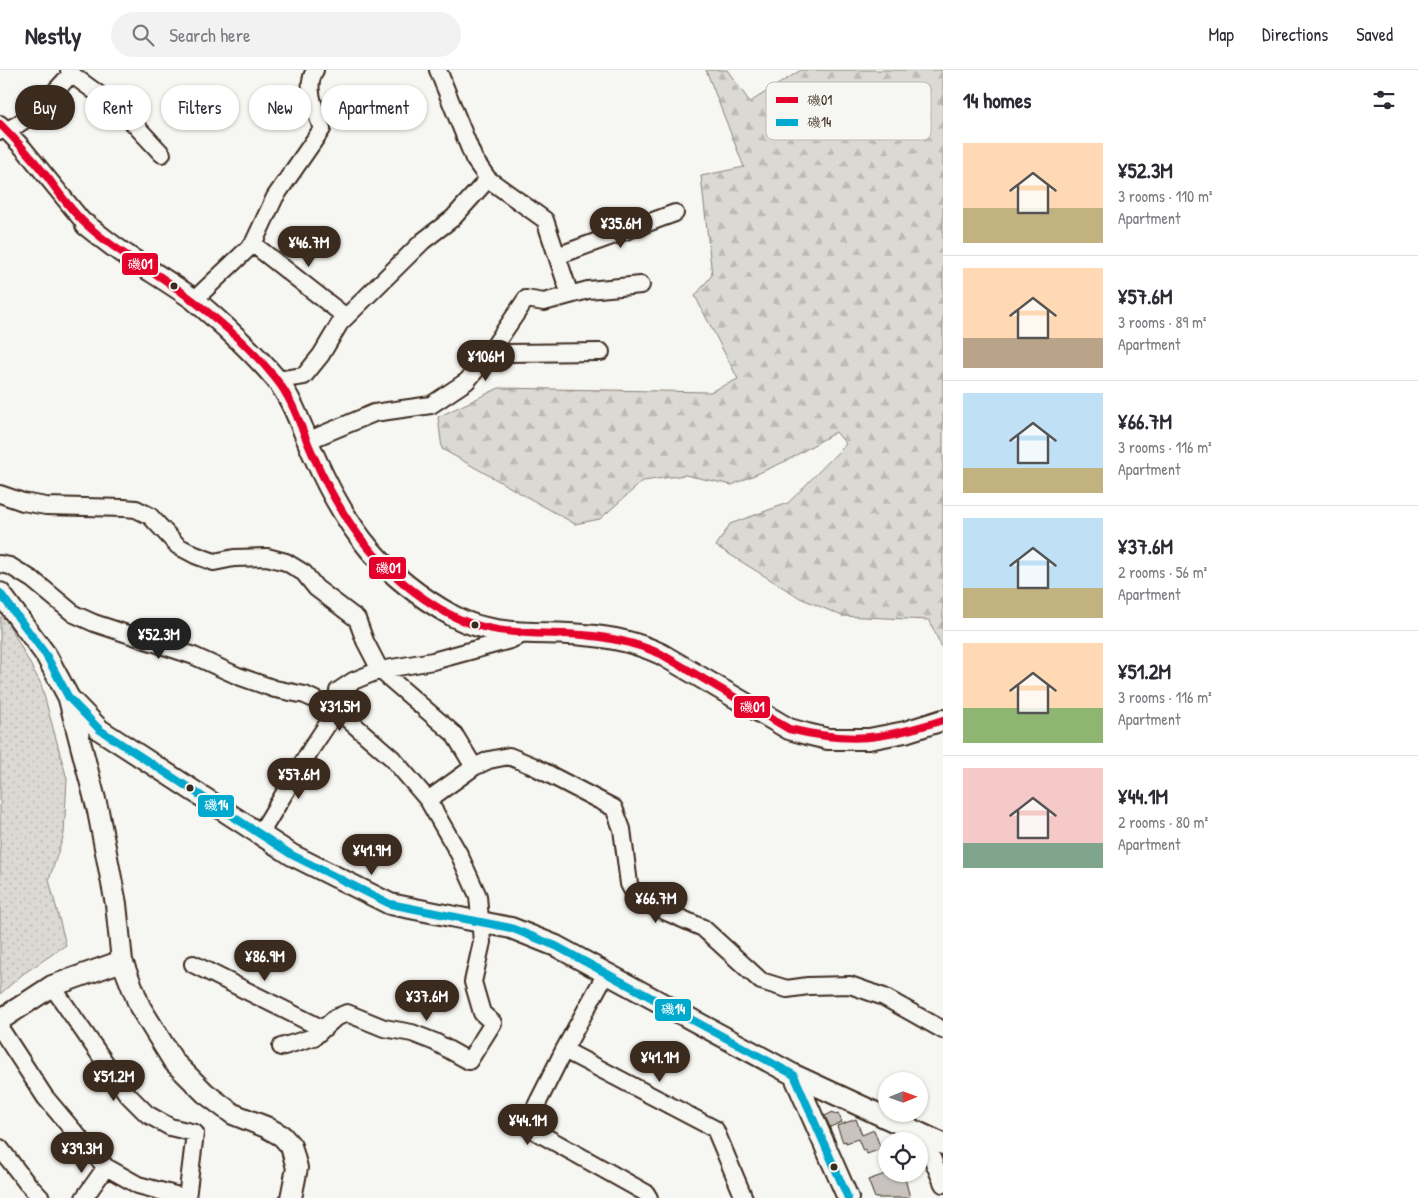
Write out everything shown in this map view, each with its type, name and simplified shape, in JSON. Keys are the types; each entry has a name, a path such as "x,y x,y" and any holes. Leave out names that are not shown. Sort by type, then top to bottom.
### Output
{"street":[{"path":"194,300 254,244 275,197 322,129 309,91 310,78 315,70"},
{"path":"438,70 474,159 488,179 544,220 570,295"},
{"path":"162,154 122,110 70,72 40,107 2,129 86,224 125,255 194,300 244,346 276,380 289,399 329,489 346,518 381,564 398,580 430,603 477,627 524,634 583,635 627,640 642,645 661,654 789,729 828,739 869,739 905,732 943,720"},
{"path":"276,380 304,376 321,355 340,323 423,241 453,218 488,179"},
{"path":"557,256 675,213"},
{"path":"254,244 346,317"},
{"path":"307,441 374,413 431,405 467,382 486,358 526,299 544,302 588,290 641,285"},
{"path":"486,358 507,353 601,352"},
{"path":"0,494 23,502 46,506 136,509 150,516 178,546 214,562 234,558 267,556 286,562 304,573 316,588 357,619 365,641 380,670 454,734 474,767"},
{"path":"0,564 10,566 33,580 74,614 94,623 194,656 238,676 275,689 305,695 337,710 392,758 428,800 458,854 478,896 482,942 473,982 482,1013 493,1023 469,1061 435,1042 412,1033 384,1028 347,1013 335,1018 314,1036 281,1047"},
{"path":"0,593 46,656 69,698 99,820 116,904 122,961 140,1008 174,1062 205,1093 233,1114 266,1127 282,1136 292,1146 297,1168 291,1198"},
{"path":"260,834 314,743 337,710 338,691 353,681 380,670 433,662 510,640 524,634"},
{"path":"69,698 100,730 292,855 390,904 511,928 547,943 794,1074 918,1132"},
{"path":"428,800 474,767 489,760 509,756 533,766 614,808 622,829 629,884 637,898 703,928 762,980 787,989 808,986 850,985 884,997 943,1030"},
{"path":"0,1020 52,986 122,961"},
{"path":"193,964 323,1029"},
{"path":"606,974 564,1050 526,1126 646,1193 648,1198"},
{"path":"0,1028 45,1097 86,1148 106,1167 138,1185 187,1198 195,1133 170,1127 147,1114 134,1101 96,1051 52,986"},
{"path":"564,1050 715,1130 744,1198"},
{"path":"794,1074 848,1198"},
{"path":"928,1137 943,1144"},
{"path":"0,1148 41,1198"},
{"path":"928,1148 943,1184"},
{"path":"84,1198 106,1167"}],"green space":[{"path":"706,70 727,70 750,102 766,92 766,140 931,140 931,82 782,82 801,70 943,70 943,650 929,620 842,616 800,598 716,546 730,524 788,503 846,444 836,432 786,461 732,485 685,475 643,481 600,519 575,524 442,449 438,417 499,388 710,392 738,379 695,296 712,275 701,176 744,167"},
{"path":"0,617 6,619 41,684 67,779 64,834 49,880 66,945 23,974 0,994"}],"building":[{"path":"833,1112 834,1114 838,1113 842,1122 830,1127 825,1116"},
{"path":"856,1119 862,1135 874,1130 878,1141 878,1150 867,1154 865,1150 863,1151 858,1139 846,1143 846,1141 843,1142 837,1126"},
{"path":"878,1176 878,1182 906,1182 910,1198 875,1198 868,1180"}],"transit line":[{"name":"磯01","path":"0,124 31,157 82,221 116,248 165,280 210,313 264,365 288,396 325,480 337,503 366,546 402,582 447,613 463,621 496,630 593,636 623,641 642,647 661,654 789,729 811,734 849,738 867,737 902,732 943,720"},
{"name":"磯14","path":"0,593 46,655 69,698 100,730 292,855 390,904 511,928 556,946 794,1075 848,1198"}]}
